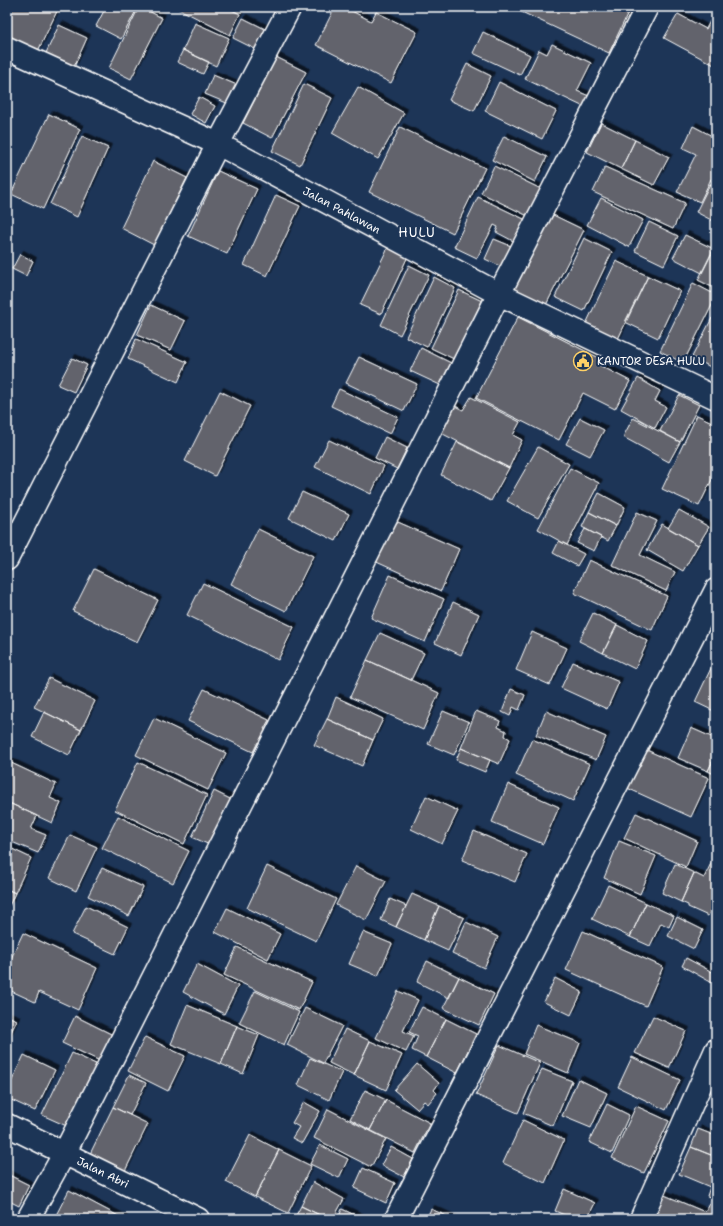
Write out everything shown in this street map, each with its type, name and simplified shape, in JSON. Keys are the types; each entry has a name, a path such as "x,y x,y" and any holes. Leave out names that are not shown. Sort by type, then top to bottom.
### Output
{"street":[{"path":"7,559 218,144 290,7"},
{"path":"28,1219 64,1154 499,294 647,7"},
{"name":"Jalan Pahlawan","path":"7,48 218,144 499,294 716,398"},
{"path":"396,1219 716,590"},
{"path":"641,1219 716,1050"},
{"name":"Jalan Abri","path":"7,1126 198,1219"}],"building":[{"path":"7,7 59,7 38,51 7,37"},
{"path":"106,7 138,7 121,39 96,26"},
{"path":"139,7 162,18 131,79 109,68"},
{"path":"175,7 226,7 240,14 230,35"},
{"path":"335,7 344,7 371,21 376,12 417,32 391,83 316,45"},
{"path":"511,7 631,7 609,53"},
{"path":"678,14 706,29 710,21 716,24 716,66 664,38"},
{"path":"243,18 267,30 257,50 233,38"},
{"path":"195,23 229,38 216,66 183,50"},
{"path":"59,25 87,38 74,67 46,53"},
{"path":"483,32 530,55 520,75 473,53"},
{"path":"552,44 591,63 577,91 589,96 584,107 525,79 539,50 547,54"},
{"path":"183,50 209,62 203,74 177,62"},
{"path":"276,57 306,72 272,138 243,123"},
{"path":"467,64 491,76 474,111 449,100"},
{"path":"213,75 237,85 229,104 205,94"},
{"path":"499,82 556,111 542,139 485,111"},
{"path":"304,84 332,98 300,165 272,151"},
{"path":"358,87 404,113 378,159 332,133"},
{"path":"199,97 215,106 206,123 190,114"},
{"path":"49,114 80,129 43,209 11,194"},
{"path":"601,123 635,140 621,169 587,152"},
{"path":"693,126 716,138 716,182 711,179 700,202 677,192 696,154 683,148"},
{"path":"400,127 485,168 453,233 369,192"},
{"path":"82,136 108,148 77,217 50,204"},
{"path":"504,136 547,157 535,182 492,160"},
{"path":"635,140 669,157 654,185 621,169"},
{"path":"153,161 187,178 154,245 121,228"},
{"path":"494,166 541,189 528,216 481,193"},
{"path":"605,167 685,203 673,229 593,192"},
{"path":"218,171 257,189 227,254 188,236"},
{"path":"710,184 716,187 715,222 696,212"},
{"path":"276,195 300,206 267,276 244,265"},
{"path":"478,197 526,220 515,242 496,232 498,227 494,225 477,258 454,247"},
{"path":"601,198 643,220 629,247 587,225"},
{"path":"549,213 584,230 546,305 512,288"},
{"path":"649,222 678,236 664,265 635,251"},
{"path":"685,235 714,249 702,273 673,258"},
{"path":"584,238 612,252 584,311 555,297"},
{"path":"494,239 511,246 502,267 485,259"},
{"path":"716,244 716,289 698,280"},
{"path":"389,245 409,254 381,314 360,305"},
{"path":"20,254 33,261 26,276 12,269"},
{"path":"616,261 648,276 617,341 585,326"},
{"path":"409,265 429,275 400,335 381,325"},
{"path":"648,276 680,291 658,338 625,322"},
{"path":"434,277 455,288 427,347 406,337"},
{"path":"693,283 716,295 716,297 683,363 660,351"},
{"path":"459,290 482,301 454,359 431,348"},
{"path":"151,305 185,321 171,350 137,335"},
{"path":"518,317 601,359 597,364 630,381 615,409 583,393 559,440 476,398"},
{"path":"712,318 716,320 716,370 692,357"},
{"path":"136,339 187,362 178,382 128,359"},
{"path":"421,348 451,363 440,385 410,371"},
{"path":"359,357 417,384 404,411 346,383"},
{"path":"72,358 87,365 74,392 58,385"},
{"path":"638,378 660,391 655,401 666,407 655,428 621,409"},
{"path":"339,389 398,417 390,434 331,406"},
{"path":"220,391 250,406 215,476 185,461"},
{"path":"679,395 699,405 680,442 660,431"},
{"path":"471,397 520,422 513,435 522,440 509,468 441,433 455,406 463,410"},
{"path":"697,415 716,424 716,471 699,506 662,489"},
{"path":"580,418 604,430 590,456 566,444"},
{"path":"633,418 680,442 669,462 623,437"},
{"path":"385,437 407,448 397,469 375,458"},
{"path":"329,440 384,466 371,494 315,467"},
{"path":"457,442 509,468 491,501 441,475"},
{"path":"538,447 569,464 538,518 507,501"},
{"path":"570,468 599,483 567,545 538,529"},
{"path":"302,492 349,514 336,541 289,518"},
{"path":"599,493 625,507 616,526 589,512"},
{"path":"679,510 709,527 698,545 668,528"},
{"path":"589,512 616,526 608,541 582,527"},
{"path":"637,512 657,521 640,555 675,572 666,591 612,565"},
{"path":"391,519 459,549 441,591 372,560"},
{"path":"662,524 698,545 683,571 647,550"},
{"path":"258,529 313,556 286,611 231,584"},
{"path":"585,529 601,537 594,551 577,543"},
{"path":"559,541 584,554 577,566 553,553"},
{"path":"589,560 667,596 652,630 574,593"},
{"path":"94,569 158,600 137,642 73,611"},
{"path":"390,575 444,599 425,642 371,618"},
{"path":"203,583 294,627 278,660 187,615"},
{"path":"453,602 479,614 461,655 435,643"},
{"path":"593,613 617,625 603,653 579,641"},
{"path":"617,625 648,641 635,669 603,653"},
{"path":"532,632 567,648 550,685 516,670"},
{"path":"380,633 424,653 411,680 367,660"},
{"path":"367,660 439,693 423,730 350,697"},
{"path":"573,662 619,682 607,709 561,688"},
{"path":"713,664 716,666 716,712 695,702"},
{"path":"49,678 95,701 81,730 34,707"},
{"path":"204,689 269,720 264,729 270,732 264,745 258,742 253,752 188,721"},
{"path":"511,689 525,695 519,710 513,707 510,716 502,712"},
{"path":"336,697 383,719 373,740 327,719"},
{"path":"443,711 469,722 454,755 428,744"},
{"path":"476,711 500,721 498,727 506,731 505,736 510,739 499,764 461,748"},
{"path":"546,711 606,737 596,760 536,735"},
{"path":"44,712 81,730 69,755 32,737"},
{"path":"154,718 226,753 208,790 136,755"},
{"path":"327,719 373,740 362,766 314,745"},
{"path":"691,728 716,739 716,754 708,771 678,758"},
{"path":"532,739 590,764 573,801 516,775"},
{"path":"461,748 490,760 485,772 456,760"},
{"path":"642,748 709,778 691,817 625,787"},
{"path":"716,754 716,775 708,771"},
{"path":"7,761 56,784 50,798 61,803 52,823 7,802"},
{"path":"138,762 207,795 184,844 115,810"},
{"path":"508,784 559,807 543,844 492,822"},
{"path":"214,791 234,801 212,846 192,837"},
{"path":"426,796 458,811 442,844 411,829"},
{"path":"7,802 37,816 31,829 46,835 38,853 7,840"},
{"path":"636,813 697,841 686,867 624,838"},
{"path":"118,816 189,851 173,883 102,848"},
{"path":"474,831 527,854 515,882 462,860"},
{"path":"70,835 97,847 76,891 49,878"},
{"path":"619,841 656,856 640,894 604,878"},
{"path":"8,847 31,858 15,893 7,889"},
{"path":"713,859 716,861 716,899 708,916 688,907 688,905 681,902 694,873 704,878"},
{"path":"675,864 694,873 681,902 662,893"},
{"path":"267,866 336,899 316,941 247,908"},
{"path":"356,866 386,881 366,920 336,905"},
{"path":"102,868 143,887 129,916 88,896"},
{"path":"608,885 646,903 630,937 592,919"},
{"path":"7,889 15,893 9,906 7,905"},
{"path":"412,894 439,906 424,940 396,927"},
{"path":"390,899 406,906 396,927 381,920"},
{"path":"646,903 674,916 669,927 661,923 650,946 630,937"},
{"path":"86,906 128,927 115,954 72,934"},
{"path":"439,906 464,918 448,951 424,940"},
{"path":"227,908 280,934 268,959 215,932"},
{"path":"677,917 703,930 694,949 668,936"},
{"path":"466,922 498,937 484,968 452,953"},
{"path":"583,931 663,967 646,1006 566,970"},
{"path":"363,932 392,944 378,976 349,964"},
{"path":"23,933 97,968 78,1010 39,992 35,1002 7,989 7,967"},
{"path":"237,947 312,982 299,1010 224,975"},
{"path":"686,958 716,974 716,985 682,966"},
{"path":"427,961 459,977 449,998 417,982"},
{"path":"197,964 238,986 224,1014 183,992"},
{"path":"459,977 494,994 479,1025 443,1008"},
{"path":"555,978 582,992 571,1015 544,1002"},
{"path":"255,991 299,1012 284,1045 239,1023"},
{"path":"398,991 418,1000 403,1031 414,1036 406,1052 376,1038"},
{"path":"187,1005 237,1026 221,1064 171,1044"},
{"path":"422,1007 446,1019 426,1057 412,1050 418,1036 409,1032"},
{"path":"305,1008 342,1026 323,1063 287,1045"},
{"path":"7,1016 17,1020 7,1040"},
{"path":"75,1016 113,1035 100,1061 62,1043"},
{"path":"653,1016 686,1031 669,1068 635,1053"},
{"path":"446,1019 476,1034 457,1073 426,1057"},
{"path":"536,1025 580,1043 568,1073 524,1054"},
{"path":"237,1026 259,1035 243,1074 221,1064"},
{"path":"345,1029 370,1041 354,1075 329,1063"},
{"path":"145,1037 185,1056 168,1091 128,1071"},
{"path":"370,1041 402,1055 386,1090 354,1075"},
{"path":"499,1045 540,1063 518,1113 476,1095"},
{"path":"72,1053 100,1066 71,1128 42,1115"},
{"path":"24,1055 55,1070 35,1111 7,1098 7,1091"},
{"path":"632,1057 680,1080 666,1110 618,1087"},
{"path":"310,1058 342,1072 329,1100 298,1085"},
{"path":"417,1064 439,1083 434,1090 437,1093 428,1104 424,1101 417,1109 394,1090"},
{"path":"542,1069 572,1081 553,1126 523,1113"},
{"path":"129,1075 146,1083 130,1115 113,1107"},
{"path":"578,1079 607,1093 591,1128 562,1116"},
{"path":"365,1090 386,1100 370,1130 350,1119"},
{"path":"386,1100 430,1123 415,1153 370,1130"},
{"path":"304,1102 320,1111 302,1143 292,1138 299,1127 292,1123"},
{"path":"607,1104 629,1115 612,1153 589,1142"},
{"path":"636,1106 669,1121 644,1173 612,1158"},
{"path":"113,1107 148,1124 124,1173 89,1156"},
{"path":"328,1109 386,1139 371,1167 314,1138"},
{"path":"523,1120 564,1140 545,1183 503,1163"},
{"path":"698,1129 716,1136 716,1157 691,1147"},
{"path":"250,1135 279,1150 255,1197 226,1182"},
{"path":"320,1145 348,1159 339,1178 310,1164"},
{"path":"391,1147 413,1159 404,1177 381,1165"},
{"path":"691,1147 716,1157 716,1199 707,1196 710,1187 679,1174"},
{"path":"279,1150 311,1166 288,1213 255,1197"},
{"path":"363,1168 395,1183 386,1203 354,1188"},
{"path":"7,1174 29,1185 19,1206 7,1200"},
{"path":"313,1182 344,1199 333,1219 328,1219 301,1206"},
{"path":"564,1189 595,1203 587,1219 574,1219 555,1211"},
{"path":"69,1190 124,1219 54,1219"},
{"path":"657,1192 705,1212 710,1201 716,1203 716,1219 666,1219 649,1212"},
{"path":"301,1206 328,1219 294,1219"},
{"path":"342,1209 363,1219 338,1219"},
{"path":"431,1209 453,1219 426,1219"}],"place":[{"name":"KANTOR DESA HULU","path":"583,361"}],"district":[{"name":"HULU","path":"417,232"}]}
